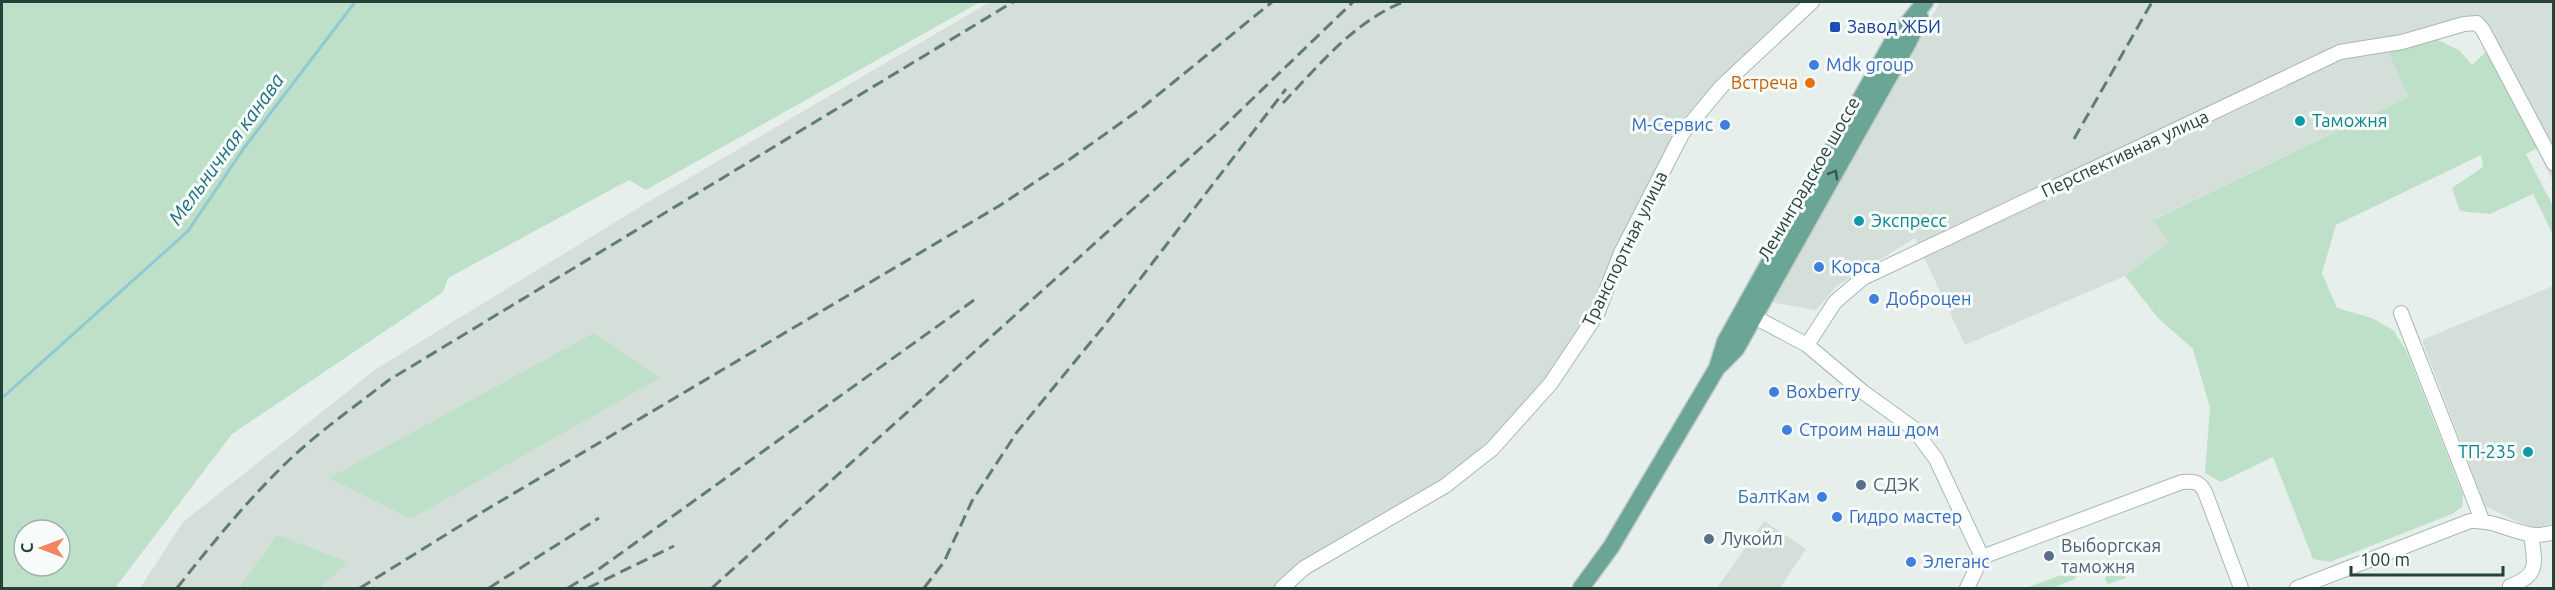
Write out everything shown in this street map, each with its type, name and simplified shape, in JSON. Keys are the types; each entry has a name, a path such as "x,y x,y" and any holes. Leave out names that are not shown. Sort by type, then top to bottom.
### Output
{"main road":[{"name":"Ленинградское шоссе","path":"1581,588 1611,547 1717,368 1736,350 1748,314 1910,41 1926,2"}],"street":[{"name":"Транспортная улица","path":"1282,588 1304,568 1445,486 1492,449 1551,383 1596,314 1621,253 1682,134 1721,87 1812,2"},
{"name":"Перспективная улица","path":"1807,345 1835,302 1863,278 2340,52 2402,42 2464,24 2477,23 2483,30 2553,164"},
{"path":"2401,313 2482,520"},
{"path":"1748,314 1807,345 1863,392 1913,428 1930,448 1982,557"},
{"path":"1967,588 1982,557 2182,482 2194,481 2200,484 2205,492 2241,588"},
{"path":"2297,588 2458,524 2482,520 2495,522 2531,535 2553,532"},
{"path":"2511,588 2510,586 2527,580 2532,572 2535,564 2531,535"}],"shaded area":[{"path":"990,2 1802,2 1718,80 1675,131 1616,251 1590,311 1547,377 1487,445 1444,480 1302,563 1274,588 140,588 183,522 376,369 648,202"},
{"path":"1940,2 2553,2 2553,181 2477,29 2388,50 2408,97 2154,219 2168,242 2125,276 1965,345 1915,238 1837,286 1816,310 1769,302"},
{"path":"2553,286 2553,523 2541,527 2528,527 2485,506 2422,340"},
{"path":"1764,521 1806,549 1780,588 1717,588"}],"green space":[{"path":"2,2 980,2 646,190 629,180 448,278 443,292 232,434 115,588 2,588"},
{"path":"2436,39 2459,50 2472,65 2489,49 2537,148 2526,154 2553,206 2553,235 2533,194 2490,214 2460,211 2452,188 2483,167 2481,155 2336,225 2322,273 2337,308 2372,318 2393,330 2406,350 2463,495 2462,507 2452,514 2330,562 2313,559 2273,457 2221,482 2205,473 2210,408 2193,349 2158,318 2125,276 2168,242 2153,220 2408,97 2388,51"},
{"path":"594,333 660,378 411,519 329,478"},
{"path":"277,535 348,562 320,588 239,588"},
{"path":"2119,570 2123,571 2126,578 2108,584 2105,579 2107,575"},
{"path":"2077,573 2075,579 2053,588 2026,588 2064,574 2065,577"}],"waterway":[{"name":"Мельничная канава","path":"2,398 188,231 244,148 355,2"}],"railway":[{"path":"177,588 229,524 285,464 389,380 1013,2"},
{"path":"360,588 484,511 999,206 1143,107 1272,2"},
{"path":"712,588 1214,136 1353,2"},
{"path":"1283,103 1353,33 1385,11 1403,2"},
{"path":"2074,139 2152,2"},
{"path":"924,588 944,562 972,501 1017,432 1104,326 1286,89"},
{"path":"568,588 599,569 974,300"},
{"path":"489,588 599,518"},
{"path":"588,588 674,546"}],"place":[{"name":"Завод ЖБИ","path":"1835,27"},
{"name":"Mdk group","path":"1814,65"},
{"name":"Встреча","path":"1810,83"},
{"name":"Таможня","path":"2300,121"},
{"name":"М-Сервис","path":"1725,125"},
{"name":"Экспресс","path":"1859,221"},
{"name":"Корса","path":"1819,267"},
{"name":"Доброцен","path":"1874,299"},
{"name":"Boxberry","path":"1774,392"},
{"name":"Строим наш дом","path":"1787,430"},
{"name":"ТП-235","path":"2528,452"},
{"name":"СДЭК","path":"1861,485"},
{"name":"БалтКам","path":"1822,497"},
{"name":"Гидро мастер","path":"1837,517"},
{"name":"Лукойл","path":"1709,539"},
{"name":"Выборгская таможня","path":"2049,556"},
{"name":"Элеганс","path":"1911,562"}]}
